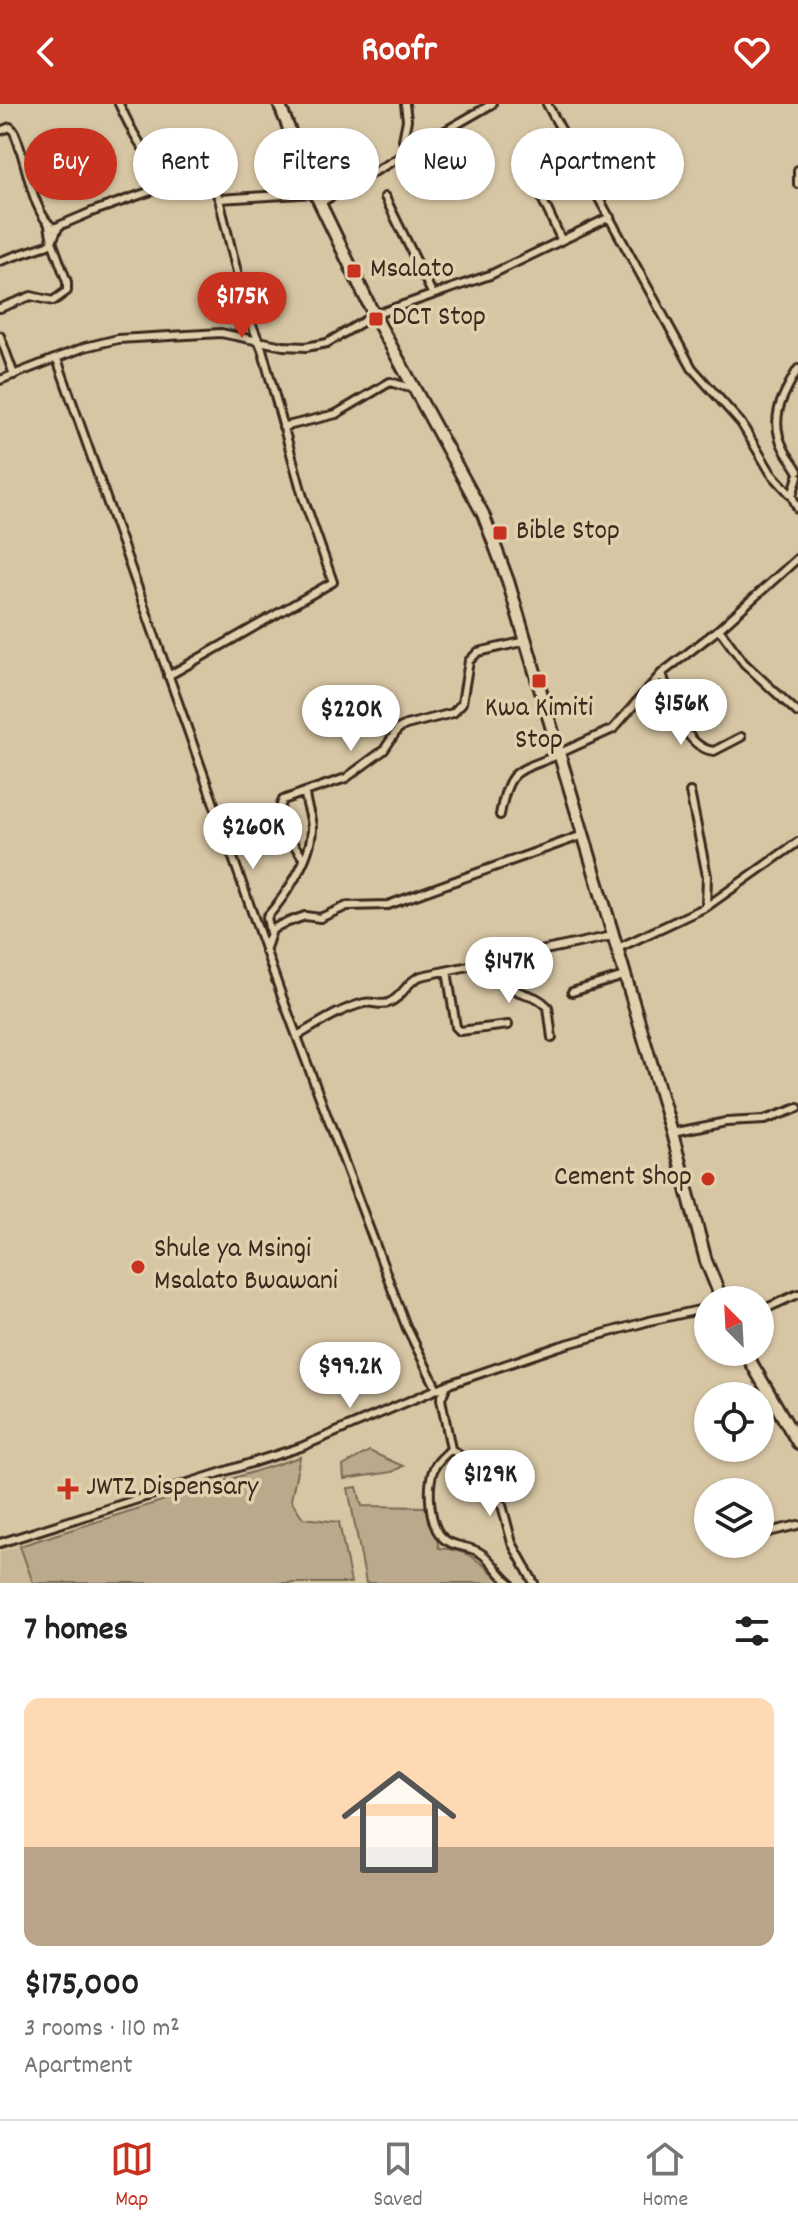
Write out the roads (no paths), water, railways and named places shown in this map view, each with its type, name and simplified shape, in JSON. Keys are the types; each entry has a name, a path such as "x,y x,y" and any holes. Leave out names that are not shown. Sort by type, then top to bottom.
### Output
{"highway":[{"path":"279,104 289,128"},
{"path":"318,200 374,315 483,514 526,641 672,1133 706,1261 716,1286"},
{"path":"753,1366 798,1443"}],"street":[{"path":"119,104 133,133"},
{"path":"405,104 405,128"},
{"path":"448,128 492,104"},
{"path":"547,104 692,368 741,423 771,473 792,496 798,509"},
{"path":"0,131 10,127 17,136 67,282 67,291 53,301 31,296 0,308"},
{"path":"798,170 798,184"},
{"path":"49,226 58,228 133,197"},
{"path":"385,197 432,293"},
{"path":"168,676 333,582 306,507 259,339 247,313 219,200"},
{"path":"543,200 561,239"},
{"path":"0,380 98,343 118,339 221,333 283,346 312,346 338,338 374,315 500,271 610,217"},
{"path":"0,261 43,247 52,241 58,228"},
{"path":"0,336 14,375"},
{"path":"57,359 265,951 406,1326 437,1389"},
{"path":"792,496 798,473 783,448 776,417 778,403 798,369"},
{"path":"283,427 336,414 390,382 418,391"},
{"path":"500,815 509,778 613,729 662,673 719,629 798,558"},
{"path":"719,629 737,656 798,713"},
{"path":"304,859 288,836 280,807 283,800 346,778 384,750 398,729 453,713 462,703 469,661 478,652 526,641"},
{"path":"662,673 675,713 701,747 714,751 741,737"},
{"path":"265,951 270,933 267,917 304,859 312,831 305,792"},
{"path":"690,792 707,876 706,907"},
{"path":"270,933 276,927 305,916 316,919 347,906 378,907 406,900 583,835"},
{"path":"616,949 706,907 798,842"},
{"path":"297,1036 352,1007 398,999 412,979 612,936"},
{"path":"503,959 507,983 548,1007 552,1038"},
{"path":"447,971 456,1027 460,1031 466,1033 508,1025"},
{"path":"572,992 624,976"},
{"path":"672,1133 726,1122 764,1120 798,1108"},
{"path":"774,1305 798,1294"},
{"path":"0,1543 302,1446 449,1384 595,1336 694,1311"},
{"path":"449,1384 441,1399 451,1449 472,1465 502,1505 512,1543 534,1583"},
{"path":"451,1449 436,1463 431,1475 435,1527 447,1542 482,1554 498,1575 510,1583"},
{"path":"774,1531 798,1525"}],"place":[{"name":"Msalato","path":"354,271"},
{"name":"DCT Stop","path":"376,319"},
{"name":"Bible Stop","path":"500,533"},
{"name":"Kwa Kimiti Stop","path":"539,681"},
{"name":"Cement Shop","path":"708,1179"},
{"name":"Shule ya Msingi Msalato Bwawani","path":"138,1267"},
{"name":"JWTZ Dispensary","path":"68,1489"}]}
